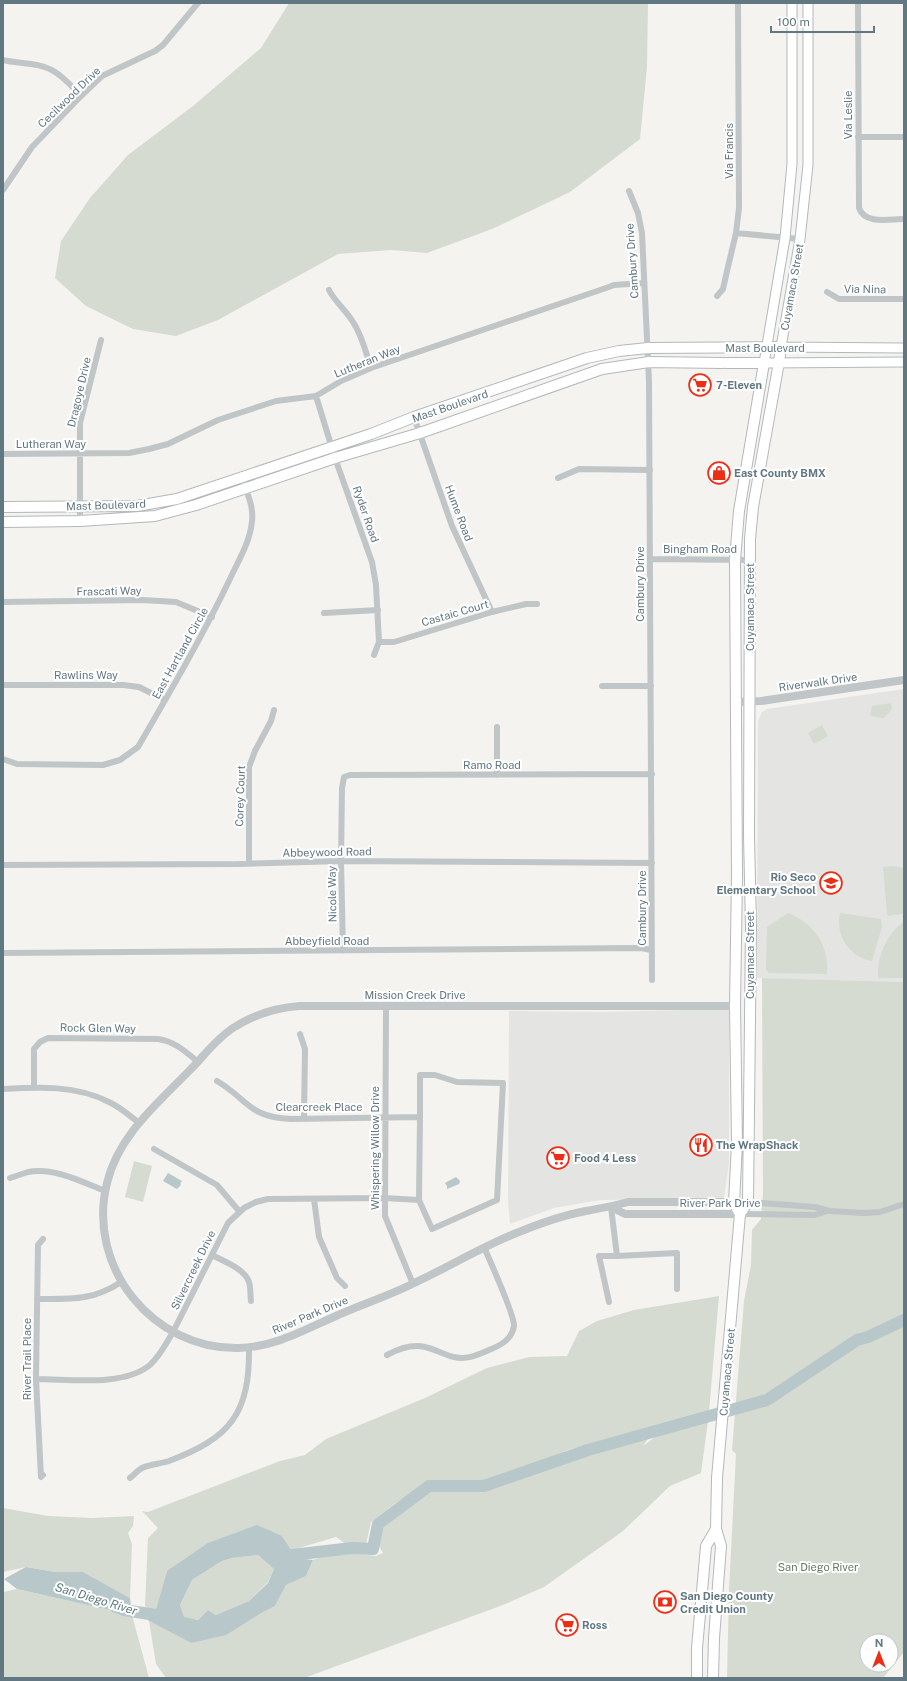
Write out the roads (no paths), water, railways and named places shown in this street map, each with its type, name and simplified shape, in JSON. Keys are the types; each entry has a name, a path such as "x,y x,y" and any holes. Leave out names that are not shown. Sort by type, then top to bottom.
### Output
{"main road":[{"name":"Cuyamaca Street","path":"740,1214 734,1202 737,1143 735,1006 735,560 739,511 785,238 792,164 792,3"},
{"name":"Cuyamaca Street","path":"713,1678 714,1638 721,1546 716,1529 717,1478 740,1214 748,1202 750,912 749,560 754,507 800,239 808,165 808,3"},
{"name":"Mast Boulevard","path":"3,507 137,506 177,500 332,448 414,417 587,358 619,351 648,348 904,348"},
{"name":"Mast Boulevard","path":"3,522 80,521 156,516 246,489 335,458 420,433 602,369 649,362 904,362"},
{"path":"736,912 750,912"},
{"name":"Cuyamaca Street","path":"697,1678 697,1648 706,1546 716,1529"}],"street":[{"name":"Cecilwood Drive","path":"3,190 32,147 81,96 102,76 155,51 163,44 198,3"},
{"name":"Via Francis","path":"717,296 722,289 736,233 739,208 738,3"},
{"name":"Via Leslie","path":"858,3 859,208 864,216 872,220 904,219"},
{"path":"3,60 34,64 50,69 81,96"},
{"path":"858,137 904,137"},
{"name":"Cambury Drive","path":"629,191 638,213 642,233 649,362 652,980"},
{"path":"736,233 800,239"},
{"name":"Lutheran Way","path":"3,454 129,453 168,444 218,420 276,401 316,396 341,381 371,368 614,285 644,283"},
{"path":"329,290 333,299 353,322 359,333 371,368"},
{"name":"Via Nina","path":"826,292 840,299 904,299"},
{"name":"Dragoye Drive","path":"80,521 80,423 101,340"},
{"name":"Ryder Road","path":"316,396 335,458 372,562 378,610 379,642"},
{"name":"Hume Road","path":"414,417 452,526 492,612"},
{"path":"558,478 579,469 650,470"},
{"name":"East Hartland Circle","path":"3,759 17,764 103,765 120,760 138,747 212,617 248,541 252,513 250,498 242,477"},
{"name":"Bingham Road","path":"650,559 749,560"},
{"name":"Frascati Way","path":"3,602 143,600 176,602 212,617"},
{"name":"Castaic Court","path":"379,642 394,642 492,612 526,604 537,604"},
{"path":"324,613 378,610"},
{"path":"374,655 379,642"},
{"name":"Riverwalk Drive","path":"735,702 749,702 904,680"},
{"name":"Rawlins Way","path":"3,685 123,685 139,687 165,700"},
{"path":"602,686 651,686"},
{"name":"Corey Court","path":"249,863 249,767 255,751 271,721 274,710"},
{"path":"497,727 497,775"},
{"name":"Ramo Road","path":"342,788 344,777 350,775 652,774"},
{"name":"Nicole Way","path":"342,788 341,861 343,951"},
{"name":"Abbeywood Road","path":"3,865 341,861 652,863"},
{"name":"Abbeyfield Road","path":"3,953 641,948 651,950"},
{"name":"Mission Creek Drive","path":"139,1123 229,1031 266,1012 299,1006 735,1006"},
{"name":"Whispering Willow Drive","path":"386,1006 385,1216 413,1284"},
{"path":"300,1034 305,1049 304,1118"},
{"name":"Rock Glen Way","path":"34,1088 34,1049 40,1042 48,1038 165,1040 177,1045 198,1062"},
{"path":"420,1075 435,1075 457,1082 503,1083 497,1200 432,1229 420,1200 420,1117 420,1075"},
{"name":"Clearcreek Place","path":"217,1081 225,1086 252,1110 264,1116 276,1118 420,1117"},
{"path":"3,1089 64,1089 92,1095 117,1107 139,1123"},
{"name":"River Park Drive","path":"139,1123 124,1142 112,1167 105,1191 103,1220 106,1240 112,1262 121,1282 140,1307 155,1321 173,1332 206,1345 229,1348 270,1344 290,1337 338,1315 413,1284 484,1247 519,1232 562,1217 585,1211 611,1207 628,1202 748,1202 815,1207 829,1211 847,1213 875,1213 893,1209 904,1204"},
{"path":"154,1149 217,1185 239,1211"},
{"path":"10,1178 29,1172 54,1173 71,1177 105,1191"},
{"path":"314,1198 319,1237 337,1278 345,1286"},
{"name":"Silvercreek Drive","path":"36,1379 112,1380 139,1372 150,1364 159,1355 173,1332 228,1222 239,1211 250,1205 262,1200 314,1198 384,1198 420,1200"},
{"path":"611,1207 617,1256"},
{"name":"River Park Drive","path":"611,1207 625,1214 815,1215 829,1211"},
{"name":"River Trail Place","path":"43,1240 38,1245 36,1379 41,1477 43,1475"},
{"path":"387,1355 406,1348 424,1347 453,1357 470,1358 497,1347 507,1340 512,1333 514,1326 510,1310 484,1247"},
{"path":"609,1302 599,1256 676,1253 677,1289"},
{"path":"212,1255 240,1271 246,1277 250,1287 251,1301"},
{"path":"37,1299 79,1299 107,1290 121,1282"},
{"path":"130,1478 142,1468 168,1462 206,1443 219,1435 230,1424 242,1405 246,1392 249,1369 249,1347"}],"water":[{"path":"168,1173 182,1181 180,1184 181,1185 177,1189 163,1181"},
{"path":"456,1177 460,1181 459,1184 447,1189 445,1183"},
{"path":"257,1525 282,1536 297,1558 313,1560 306,1576 286,1585 275,1606 226,1635 191,1643 149,1621 144,1616 156,1609 167,1571 208,1543","holes":["258,1555 274,1569 268,1583 249,1601 216,1615 208,1610 198,1620 184,1617 180,1605 192,1580 222,1561 232,1558"]},
{"path":"26,1567 55,1572 83,1572 130,1598 132,1615 17,1589 4,1579"}],"waterway":[{"name":"San Diego River","path":"868,1337 904,1315"},
{"name":"San Diego River","path":"287,1566 292,1555 352,1548 373,1549 378,1524 429,1486 484,1486 588,1450 767,1400 857,1340 868,1337 904,1320"},
{"name":"San Diego River","path":"116,1607 124,1610 162,1616"}],"place":[{"name":"7-Eleven","path":"700,385"},
{"name":"East County BMX","path":"719,473"},
{"name":"Rio Seco Elementary School","path":"831,883"},
{"name":"The WrapShack","path":"701,1145"},
{"name":"Food 4 Less","path":"558,1158"},
{"name":"San Diego County Credit Union","path":"665,1602"},
{"name":"Ross","path":"567,1625"}]}
